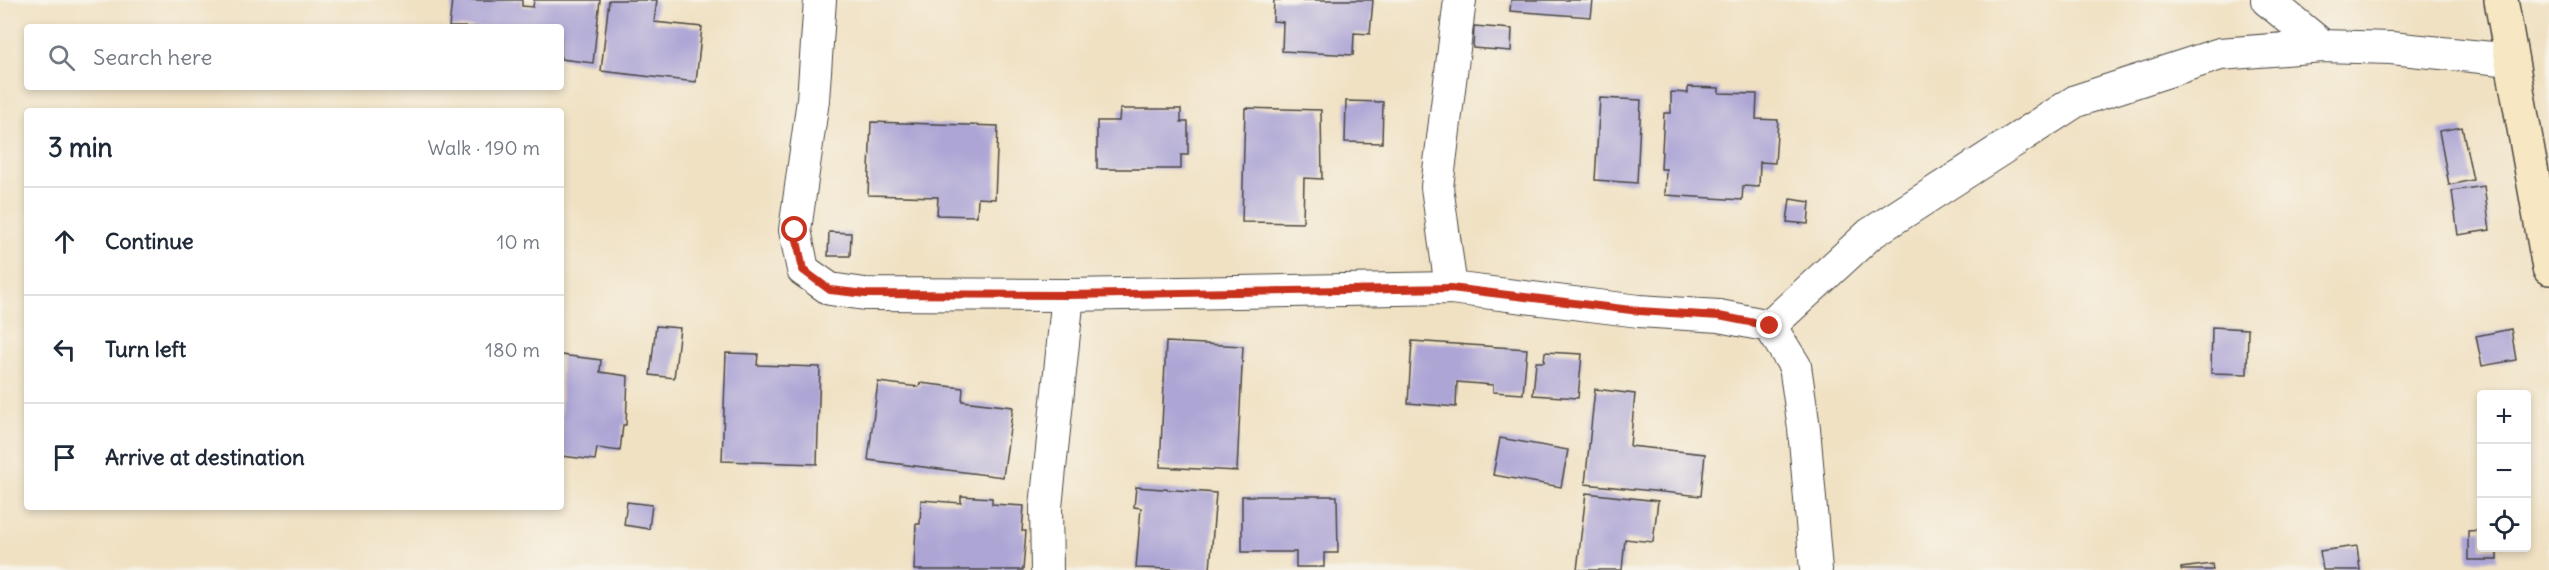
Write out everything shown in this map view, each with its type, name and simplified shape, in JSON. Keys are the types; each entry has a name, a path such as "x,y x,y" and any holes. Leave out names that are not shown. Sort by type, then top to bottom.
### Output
{"main road":[{"path":"2501,0 2549,268"}],"street":[{"path":"820,0 813,100 795,230 803,270 830,290 866,294 1068,295 1451,288 1639,311 1719,316 1770,326 1795,366 1804,428 1816,570"},
{"path":"1451,288 1437,187 1460,0"},
{"path":"2267,0 2323,46"},
{"path":"1770,326 1870,234 2076,101 2220,54 2323,46 2391,48 2512,60"},
{"path":"1047,570 1046,507 1068,295"}],"building":[{"path":"452,0 522,0 522,6 533,7 534,0 600,0 593,63 564,59 564,24 449,24"},
{"path":"609,0 657,0 654,22 702,27 696,82 601,71"},
{"path":"1274,0 1373,0 1370,34 1354,33 1353,55 1282,51 1283,22 1273,21"},
{"path":"1511,0 1593,0 1591,17 1510,11"},
{"path":"1474,26 1512,29 1511,51 1473,48"},
{"path":"1688,87 1719,88 1719,93 1757,94 1756,119 1778,120 1775,163 1760,162 1759,187 1743,186 1742,200 1665,195 1666,169 1661,169 1664,113 1671,113 1671,92 1688,93"},
{"path":"1600,98 1641,100 1637,183 1595,180"},
{"path":"1346,101 1383,102 1382,143 1345,142"},
{"path":"1245,108 1321,110 1322,179 1304,178 1303,223 1242,222"},
{"path":"1120,109 1181,109 1181,122 1188,122 1188,155 1181,155 1181,169 1097,169 1097,121 1119,121"},
{"path":"871,122 998,126 995,199 978,198 977,216 937,215 938,197 868,195"},
{"path":"2462,127 2473,180 2449,185 2439,131"},
{"path":"2484,186 2490,230 2458,235 2452,191"},
{"path":"1790,199 1810,202 1808,224 1787,222"},
{"path":"829,232 851,233 850,256 828,256"},
{"path":"656,326 680,328 674,378 650,375"},
{"path":"2212,327 2248,329 2247,374 2211,373"},
{"path":"2511,329 2516,360 2482,366 2476,336"},
{"path":"1412,341 1527,349 1523,394 1493,392 1493,385 1457,382 1456,407 1408,403"},
{"path":"1166,342 1243,346 1237,471 1160,467"},
{"path":"1545,352 1582,354 1578,398 1533,395 1536,362 1544,362"},
{"path":"726,353 758,354 757,365 820,367 817,464 722,461"},
{"path":"564,355 601,360 600,372 628,376 626,425 623,425 620,451 597,448 595,460 564,456"},
{"path":"878,382 919,387 920,383 963,388 962,401 1013,407 1003,477 868,460"},
{"path":"1595,389 1635,394 1630,446 1705,454 1701,496 1585,484"},
{"path":"1500,438 1568,450 1561,487 1493,475"},
{"path":"1136,487 1216,493 1210,570 1136,568 1141,508 1134,507"},
{"path":"1586,493 1658,501 1653,542 1625,539 1622,570 1577,570"},
{"path":"961,496 992,498 992,504 1024,506 1022,531 1026,531 1023,570 914,570 916,524 920,524 921,500 961,503"},
{"path":"1242,496 1337,496 1338,553 1324,553 1324,567 1296,567 1296,552 1242,552"},
{"path":"627,502 652,505 649,529 624,525"},
{"path":"2477,530 2477,552 2497,552 2497,560 2468,560 2468,531"},
{"path":"2357,546 2360,570 2323,570 2320,551"},
{"path":"2212,564 2213,570 2181,570 2181,568"}],"route":[{"path":"795,230 803,270 830,290 866,294 1068,295 1451,288 1639,311 1719,316 1770,326"}]}
